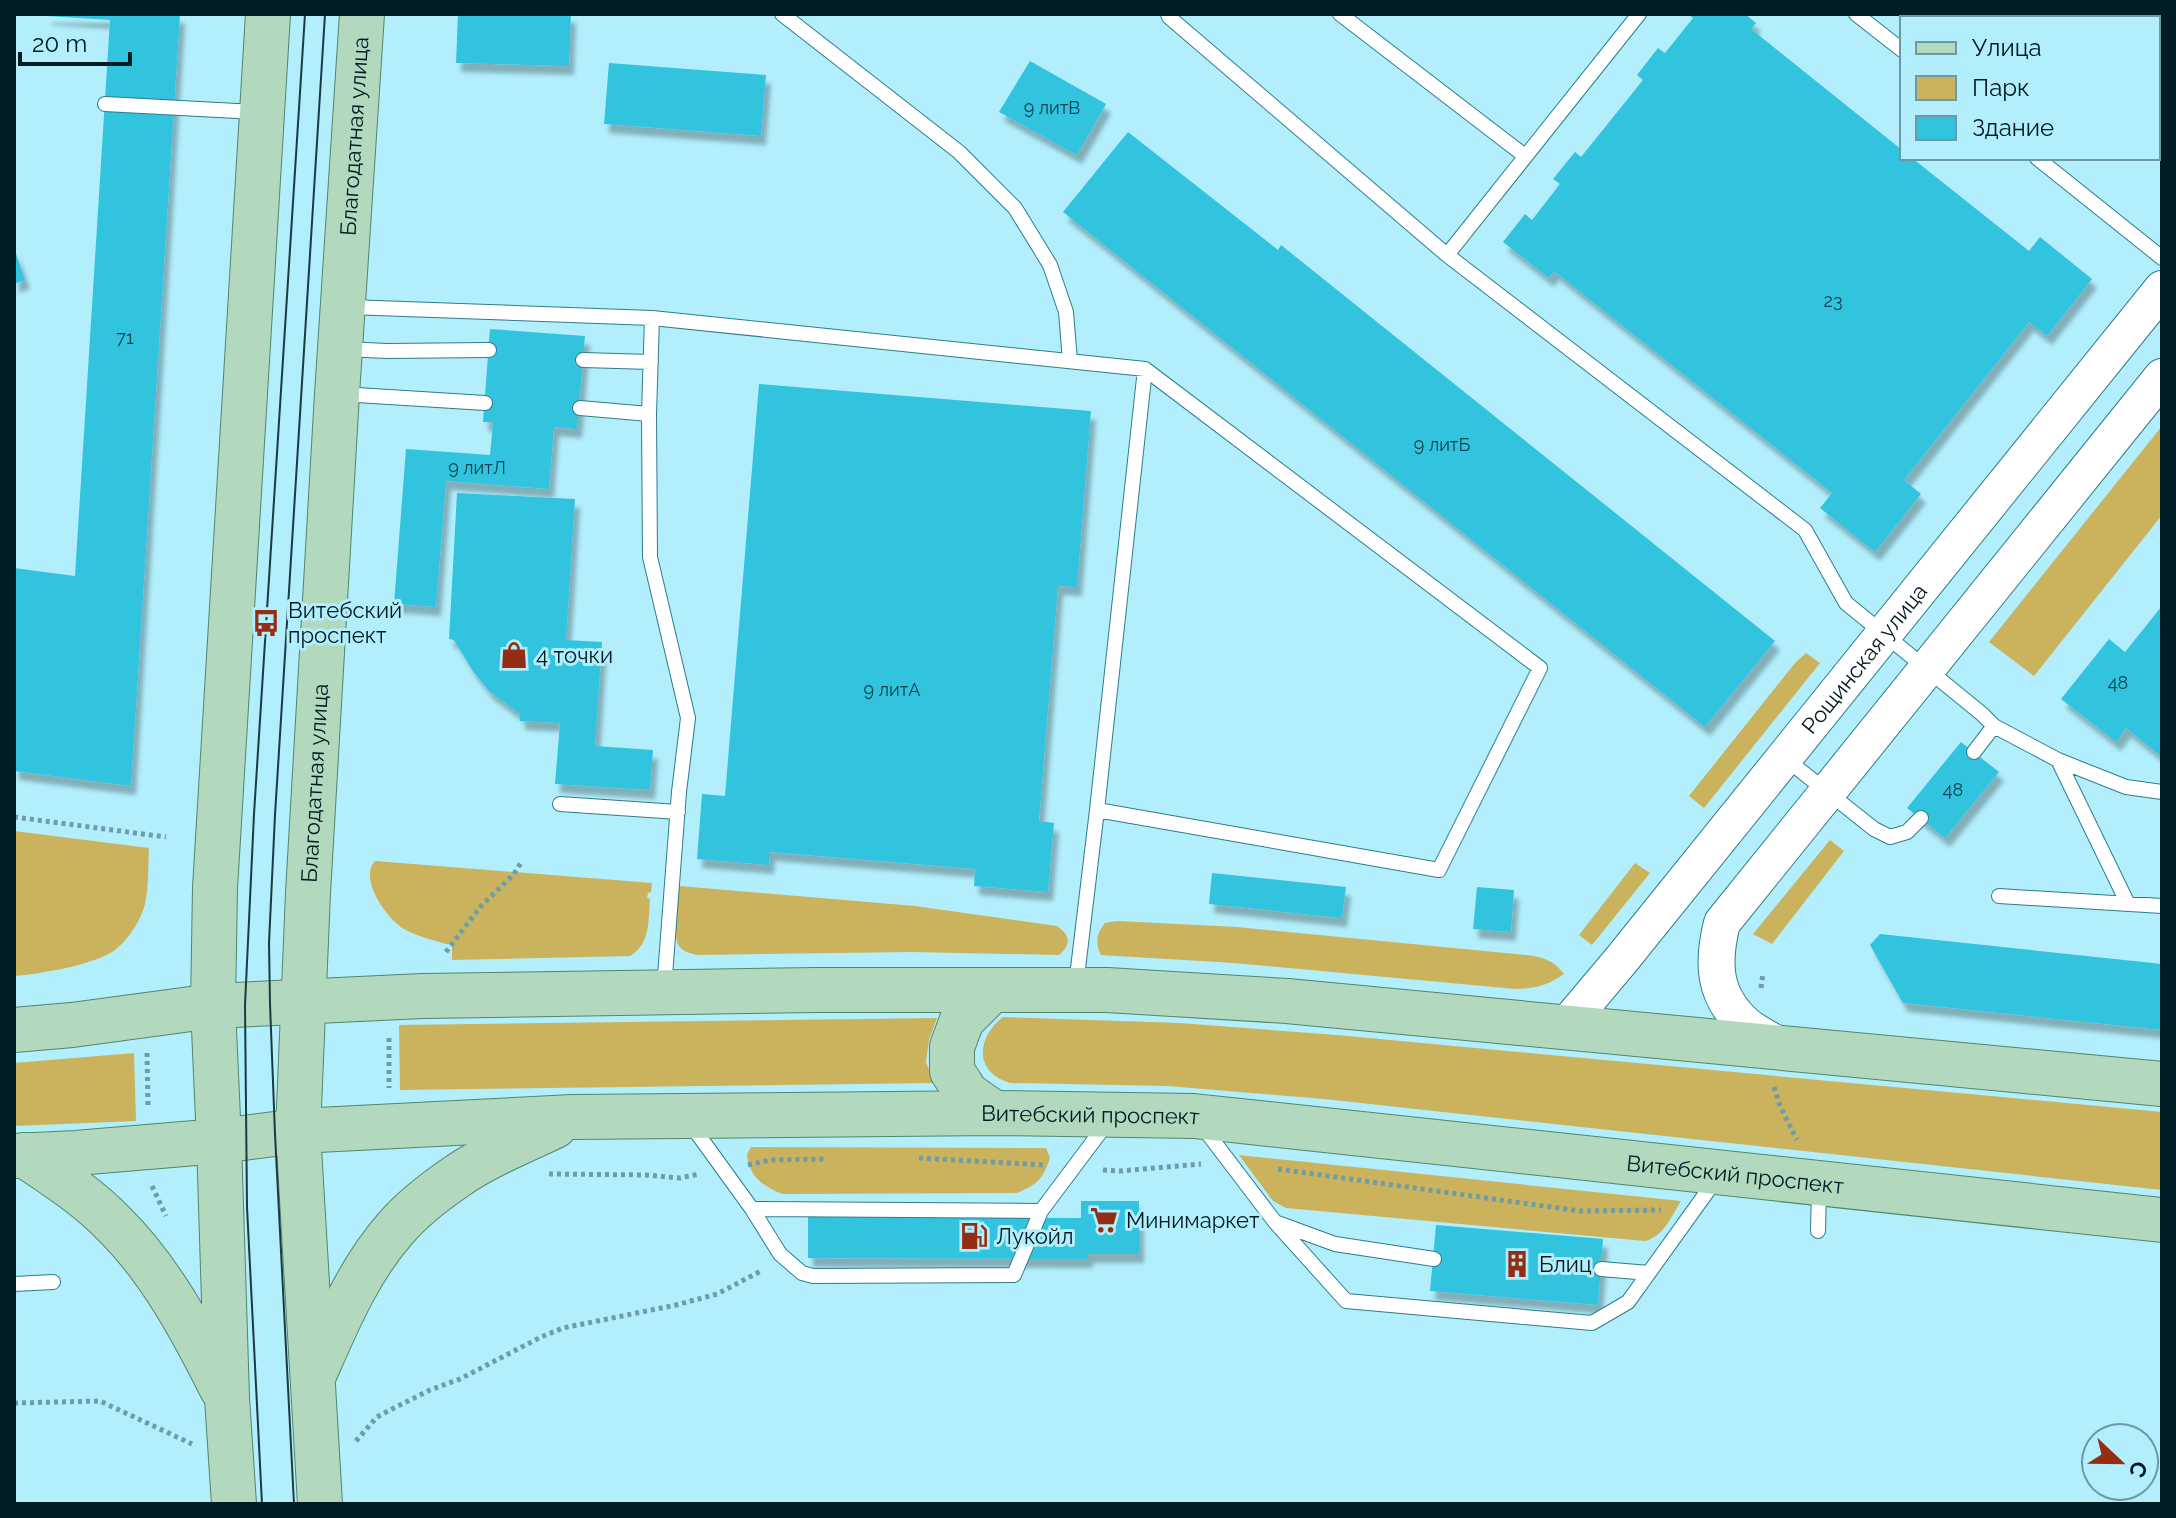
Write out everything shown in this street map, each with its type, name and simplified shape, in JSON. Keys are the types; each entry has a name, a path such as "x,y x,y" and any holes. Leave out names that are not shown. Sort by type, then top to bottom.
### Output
{"main road":[{"path":"234,1504 227,1398 213,1006 217,848 268,14"},
{"name":"Благодатная улица","path":"320,1504 298,1131 337,394 362,14"},
{"path":"992,990 962,1020 952,1047 952,1071 967,1094 994,1113"},
{"path":"14,1030 213,1006 422,996 664,991 1107,990 1287,1001 2162,1084"},
{"name":"Витебский проспект","path":"19,1156 219,1141 298,1131 573,1117 994,1113 1194,1116 2162,1220"},
{"path":"312,1381 350,1299 395,1228 457,1176 573,1117"},
{"path":"19,1156 77,1191 130,1241 176,1305 227,1398"}],"street":[{"name":"Рощинская улица","path":"1564,1028 2162,289"},
{"path":"1784,1048 1747,1026 1726,1003 1719,983 1716,947 1722,923 2162,377"}],"lane":[{"path":"782,14 959,152 1015,208 1050,265 1066,312 1070,361"},
{"path":"1168,14 1447,255 1805,530 1846,603 1994,726 2058,760 2126,787 2162,792"},
{"path":"1340,14 1525,156"},
{"path":"1447,255 1639,14"},
{"path":"1856,14 1900,48"},
{"path":"105,104 262,112"},
{"path":"2040,160 2162,258"},
{"path":"342,328 652,318 1145,369 1540,668 1439,870 1097,810"},
{"path":"652,318 650,557 688,718 664,991"},
{"path":"342,328 387,351 489,350"},
{"path":"583,360 651,362"},
{"path":"1075,990 1145,369"},
{"path":"337,394 485,403"},
{"path":"580,408 649,414"},
{"path":"1974,752 1994,726"},
{"path":"1784,757 1874,829 1890,837 1907,832 1921,818"},
{"path":"2058,760 2128,904"},
{"path":"560,804 678,812"},
{"path":"1999,896 2162,906"},
{"path":"685,1115 780,1254 802,1273 813,1276 1014,1275 1041,1211 1114,1114"},
{"path":"1194,1116 1275,1222 1346,1301 1592,1323 1628,1302 1721,1173"},
{"path":"1818,1231 1820,1184"},
{"path":"752,1209 1041,1211"},
{"path":"1275,1222 1335,1244 1434,1259"},
{"path":"1601,1269 1649,1273"},
{"path":"14,1284 53,1282"}],"path":[{"path":"14,817 166,837"},
{"path":"446,952 481,906 514,874 522,861"},
{"path":"388,1025 389,1090"},
{"path":"147,1048 148,1114"},
{"path":"909,1157 1120,1171 1229,1162 1580,1211 1695,1209"},
{"path":"543,1174 680,1178 770,1160 832,1158"},
{"path":"350,1447 377,1417 541,1337 563,1328 717,1294 767,1267 780,1254"},
{"path":"14,1403 100,1401 203,1449"}],"green space":[{"path":"2162,426 2162,515 2034,676 1989,642"},
{"path":"1806,653 1820,663 1704,808 1689,796"},
{"path":"14,831 149,848 145,904 134,929 120,946 81,964 14,976"},
{"path":"1830,840 1844,851 1772,944 1753,934"},
{"path":"375,861 652,883 647,898 650,899 647,931 642,945 630,956 452,960 452,944 409,931 397,924 383,908 370,877"},
{"path":"1635,863 1650,873 1592,945 1579,935"},
{"path":"679,886 915,906 1057,926 1068,940 1059,955 912,952 697,955 683,950 677,941"},
{"path":"1105,923 1237,927 1527,955 1548,960 1564,974 1541,986 1515,989 1234,963 1101,955 1097,943 1100,931"},
{"path":"1003,1017 1180,1023 1337,1035 2162,1112 2162,1190 1324,1099 1168,1086 1010,1083 990,1071 983,1054 988,1035"},
{"path":"937,1018 929,1040 926,1062 934,1083 400,1090 399,1025"},
{"path":"134,1053 136,1121 14,1126 14,1063"},
{"path":"751,1147 1046,1148 1050,1158 1038,1180 1017,1193 782,1194 763,1184 750,1168 747,1154"},
{"path":"1239,1155 1681,1201 1662,1230 1645,1241 1286,1208 1273,1201"}],"building":[{"path":"47,14 180,14 131,786 14,771 14,568 75,576 110,20"},
{"path":"458,14 571,14 569,66 456,63"},
{"path":"1688,14 1745,14 1756,23 1751,29 1900,148 1900,160 1915,160 2029,251 2040,237 2092,279 2047,336 2029,322 1904,480 1921,494 1875,552 1820,508 1832,493 1554,271 1549,278 1503,242 1525,214 1532,220 1560,184 1553,179 1575,152 1581,157 1643,80 1637,75 1658,48 1665,53 1693,18"},
{"path":"1917,14 2058,16 1920,16"},
{"path":"1030,61 1106,104 1077,155 999,112"},
{"path":"609,63 766,75 761,136 604,124"},
{"path":"1128,132 1278,250 1281,245 1775,641 1705,727 1063,212"},
{"path":"14,248 25,280 14,284"},
{"path":"490,329 585,336 577,429 554,427 549,489 446,481 436,607 394,604 406,449 490,455 493,422 483,422"},
{"path":"759,384 1091,411 1077,587 1058,586 1039,821 1054,823 1048,892 974,886 975,869 770,852 769,865 697,859 702,794 725,796"},
{"path":"457,493 575,499 566,640 602,642 595,746 653,750 650,790 555,784 560,723 520,721 520,714 489,691 454,640 449,639"},
{"path":"2162,606 2162,757 2126,728 2116,742 2061,699 2109,639 2125,652"},
{"path":"1961,742 1999,772 1945,838 1907,808"},
{"path":"1212,873 1346,887 1342,918 1209,904"},
{"path":"1477,887 1514,890 1511,932 1473,929"},
{"path":"1880,934 2162,964 2162,1030 1903,1003 1870,945"},
{"name":"Лукойл","path":"1081,1201 1139,1201 1139,1254 1088,1254 1088,1259 808,1258 808,1217 1081,1218"},
{"name":"Блиц","path":"1436,1225 1603,1239 1598,1305 1430,1291"}],"tram line":[{"path":"262,1504 247,1207 245,1005 254,814 305,14"},
{"path":"294,1504 275,1134 269,943 325,14"}],"place":[{"name":"Витебский проспект","path":"266,623"},
{"name":"4 точки","path":"514,655"},
{"name":"Минимаркет","path":"1104,1220"},
{"name":"Лукойл","path":"974,1236"},
{"name":"Блиц","path":"1517,1264"}]}
